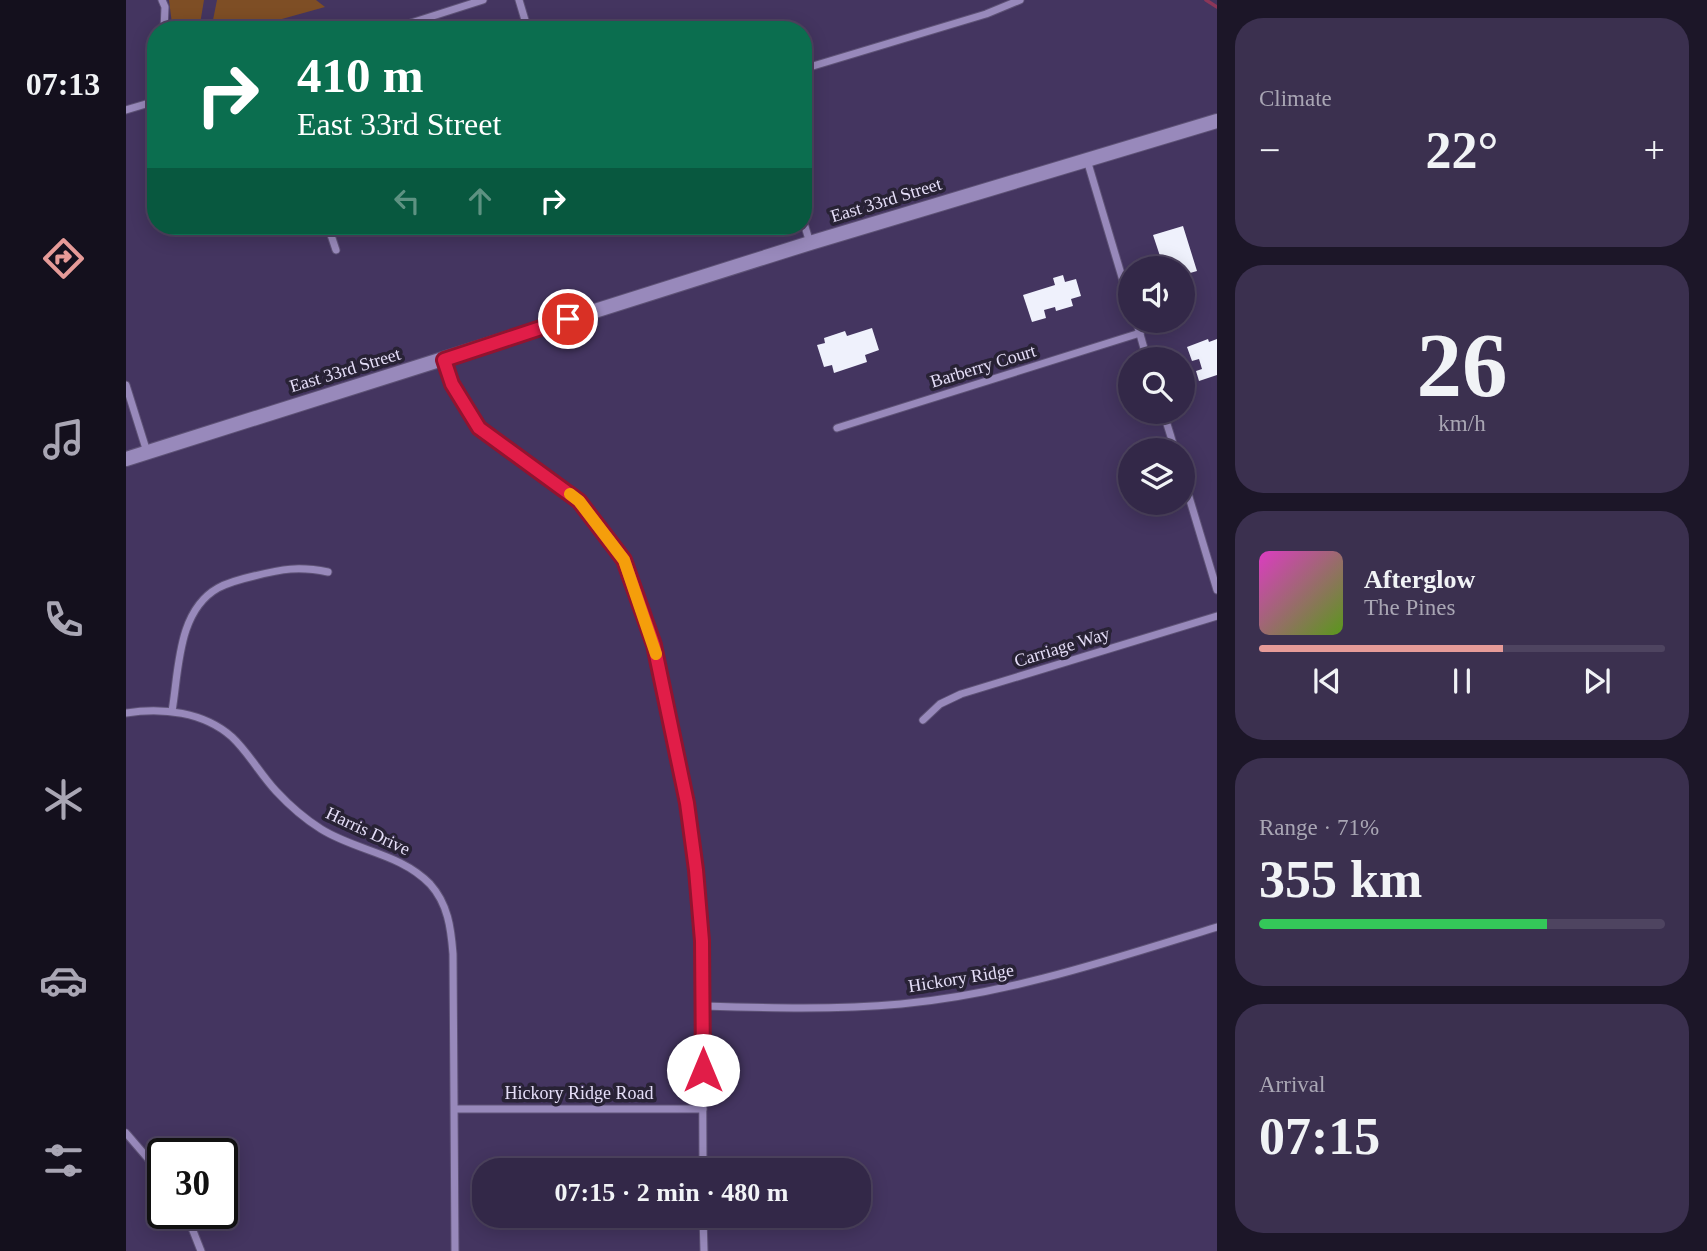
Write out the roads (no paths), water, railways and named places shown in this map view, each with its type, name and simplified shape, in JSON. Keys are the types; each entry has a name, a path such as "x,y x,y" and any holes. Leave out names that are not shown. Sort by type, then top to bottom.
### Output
{"street":[{"path":"162,0 165,7 164,21"},
{"path":"417,21 483,0"},
{"path":"519,0 525,21"},
{"path":"812,66 986,14 1020,0"},
{"path":"126,110 147,104"},
{"name":"East 33rd Street","path":"126,459 810,243 1217,121"},
{"path":"1087,160 1118,264"},
{"path":"331,235 336,250"},
{"path":"808,235 810,243"},
{"path":"1140,333 1144,347"},
{"name":"Barberry Court","path":"837,428 1140,333"},
{"path":"444,360 452,384 479,428 579,501 624,560 654,645 685,789 697,882 702,941 703,1158"},
{"path":"126,385 146,452"},
{"path":"1194,515 1217,590"},
{"path":"172,711 184,636 189,622 204,599 215,589 231,582 282,569 306,567 328,572"},
{"name":"Carriage Way","path":"923,720 940,704 961,694 1217,616"},
{"name":"Harris Drive","path":"126,713 158,709 213,724 231,736 275,790 305,817 344,841 395,859 419,875 438,894 448,918 453,954 455,1251"},
{"name":"Hickory Ridge","path":"703,1006 814,1008 902,1004 970,993 1077,970 1217,927"},
{"name":"Hickory Ridge Road","path":"455,1110 702,1109"},
{"path":"126,1133 147,1157"},
{"path":"703,1228 704,1251"},
{"path":"192,1229 201,1251"}],"waterway":[{"path":"1206,0 1217,7"}]}
